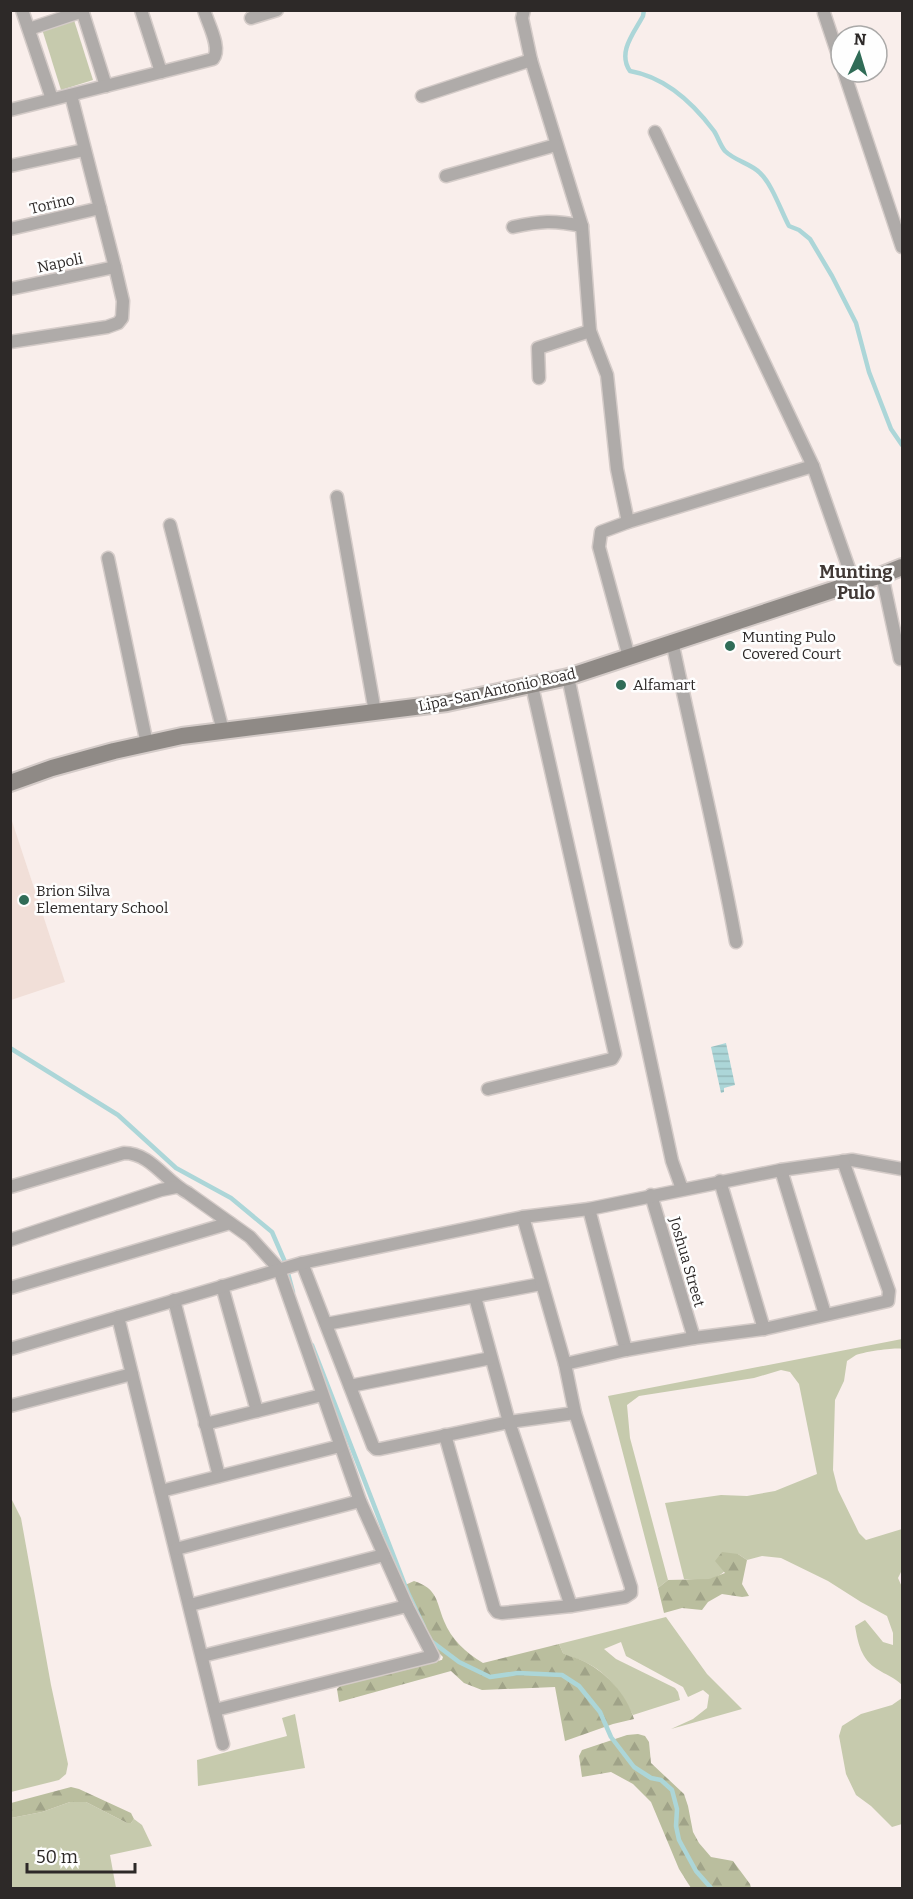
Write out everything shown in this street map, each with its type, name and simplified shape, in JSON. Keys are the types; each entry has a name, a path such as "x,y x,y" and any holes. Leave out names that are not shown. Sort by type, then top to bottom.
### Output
{"main road":[{"name":"Lipa-San Antonio Road","path":"10,783 52,768 182,736 447,703 532,686 568,677 903,567"}],"street":[{"path":"22,10 52,99"},
{"path":"141,10 161,72"},
{"path":"10,110 213,59 216,56 216,48 204,10"},
{"path":"251,18 277,10"},
{"path":"524,10 522,18 531,60 582,226 590,331 607,375 617,469 628,522"},
{"path":"29,29 82,11 106,86"},
{"path":"824,13 829,28"},
{"path":"422,96 531,60"},
{"path":"848,84 903,247"},
{"path":"10,342 107,327 118,323 124,310 71,95"},
{"path":"655,132 813,466 854,583"},
{"path":"446,176 556,145"},
{"path":"10,166 84,150"},
{"name":"Torino","path":"10,229 100,208"},
{"path":"513,227 539,221 555,221 582,226"},
{"name":"Napoli","path":"10,289 115,267"},
{"path":"538,378 538,348 590,331"},
{"path":"629,657 599,548 601,532 813,466"},
{"path":"337,497 375,712"},
{"path":"170,525 223,731"},
{"path":"108,558 147,744"},
{"path":"882,575 900,658"},
{"path":"672,641 693,744 726,883 736,942"},
{"path":"568,677 672,1161 682,1189"},
{"path":"488,1089 612,1059 615,1054 532,686"},
{"path":"10,1187 124,1153 133,1153 146,1159 177,1187 250,1237 281,1269 322,1395 360,1501 407,1606 433,1656 215,1710"},
{"path":"10,1349 300,1263 523,1217 589,1209 720,1181 843,1161 852,1160 903,1169"},
{"path":"565,1364 694,1338 764,1329 888,1301 889,1291 843,1161"},
{"path":"781,1170 825,1314"},
{"path":"720,1181 764,1329"},
{"path":"10,1240 161,1190 177,1187"},
{"name":"Joshua Street","path":"651,1195 694,1338"},
{"path":"589,1209 626,1350"},
{"path":"445,1436 496,1610 502,1613 571,1606 625,1597 632,1591 575,1413 565,1364 523,1217"},
{"path":"10,1288 230,1223"},
{"path":"300,1263 376,1449 509,1422 575,1413"},
{"path":"326,1324 541,1284"},
{"path":"222,1286 257,1411"},
{"path":"475,1297 509,1422 571,1606"},
{"path":"174,1300 219,1476"},
{"path":"118,1317 223,1744"},
{"path":"350,1386 491,1358"},
{"path":"10,1406 132,1374"},
{"path":"206,1424 322,1395"},
{"path":"161,1491 340,1446"},
{"path":"176,1549 360,1501"},
{"path":"190,1605 384,1555"},
{"path":"202,1656 407,1606"}],"shaded area":[{"name":"Brion Silva Elementary School","path":"11,818 65,982 10,1000"}],"green space":[{"path":"74,20 93,80 61,90 42,29"},
{"path":"902,1339 902,1349 886,1349 856,1355 847,1361 844,1381 835,1400 833,1470 838,1490 859,1533 866,1540 902,1529 902,1570 898,1578 902,1587 902,1685 867,1660 857,1638 855,1626 865,1620 883,1642 893,1645 893,1633 887,1616 828,1581 781,1558 762,1556 747,1560 738,1554 727,1569 716,1577 703,1580 684,1579 665,1503 721,1495 747,1496 775,1491 817,1474 799,1384 790,1372 781,1370 754,1378 639,1396 627,1405 630,1438 668,1580 658,1588 608,1396"},
{"path":"10,1496 21,1518 51,1685 68,1764 66,1774 59,1780 11,1792"},
{"path":"722,1552 738,1554 747,1560 742,1584 749,1596 722,1594 708,1602 702,1610 682,1608 664,1613 658,1588 668,1580 709,1579 725,1573 715,1561"},
{"path":"414,1581 432,1592 455,1640 483,1663 559,1644 563,1653 590,1664 606,1676 626,1701 634,1719 565,1741 555,1687 482,1690 464,1683 451,1671 339,1702 337,1689 340,1686 442,1660 443,1657 435,1649 403,1586"},
{"path":"666,1617 707,1674 742,1709 671,1729 693,1719 707,1708 709,1695 703,1690 688,1697 683,1687 626,1656 621,1642 604,1649 616,1659 675,1688 680,1700 633,1715 619,1691 601,1672 563,1653 559,1644"},
{"path":"902,1698 902,1824 892,1827 856,1795 846,1774 839,1736 842,1726 861,1714 892,1705"},
{"path":"295,1714 305,1768 198,1786 197,1760 287,1736 282,1718"},
{"path":"627,1735 645,1736 649,1742 651,1763 684,1794 693,1832 699,1843 711,1857 733,1861 751,1888 691,1888 679,1869 651,1802 633,1784 611,1772 582,1777 579,1756 582,1750"},
{"path":"71,1787 131,1813 134,1819 131,1823 127,1823 86,1802 70,1802 42,1812 11,1818 11,1803"},
{"path":"70,1802 86,1802 127,1823 131,1823 134,1819 142,1825 152,1846 110,1855 116,1888 11,1888 11,1818 42,1812"}],"water":[{"path":"726,1043 735,1085 724,1088 724,1092 721,1093 711,1047"}],"waterway":[{"path":"644,10 626,50 626,64 630,71 655,79 687,101 714,131 725,151 757,170 764,178 789,226 799,230 810,239 856,323 869,372 891,429 902,445"},
{"path":"10,1048 118,1115 176,1168 231,1198 272,1232 285,1262 293,1292"},
{"path":"312,1345 408,1593 424,1627"},
{"path":"429,1637 459,1662 490,1677 518,1673 562,1675 579,1686 600,1712 611,1737 634,1767 651,1778 661,1780 672,1790 677,1809 676,1826 679,1840 696,1871 711,1888"}],"place":[{"name":"Munting Pulo Covered Court","path":"730,646"},
{"name":"Alfamart","path":"621,685"},
{"name":"Brion Silva Elementary School","path":"24,900"}],"district":[{"name":"Munting Pulo","path":"856,582"}]}
